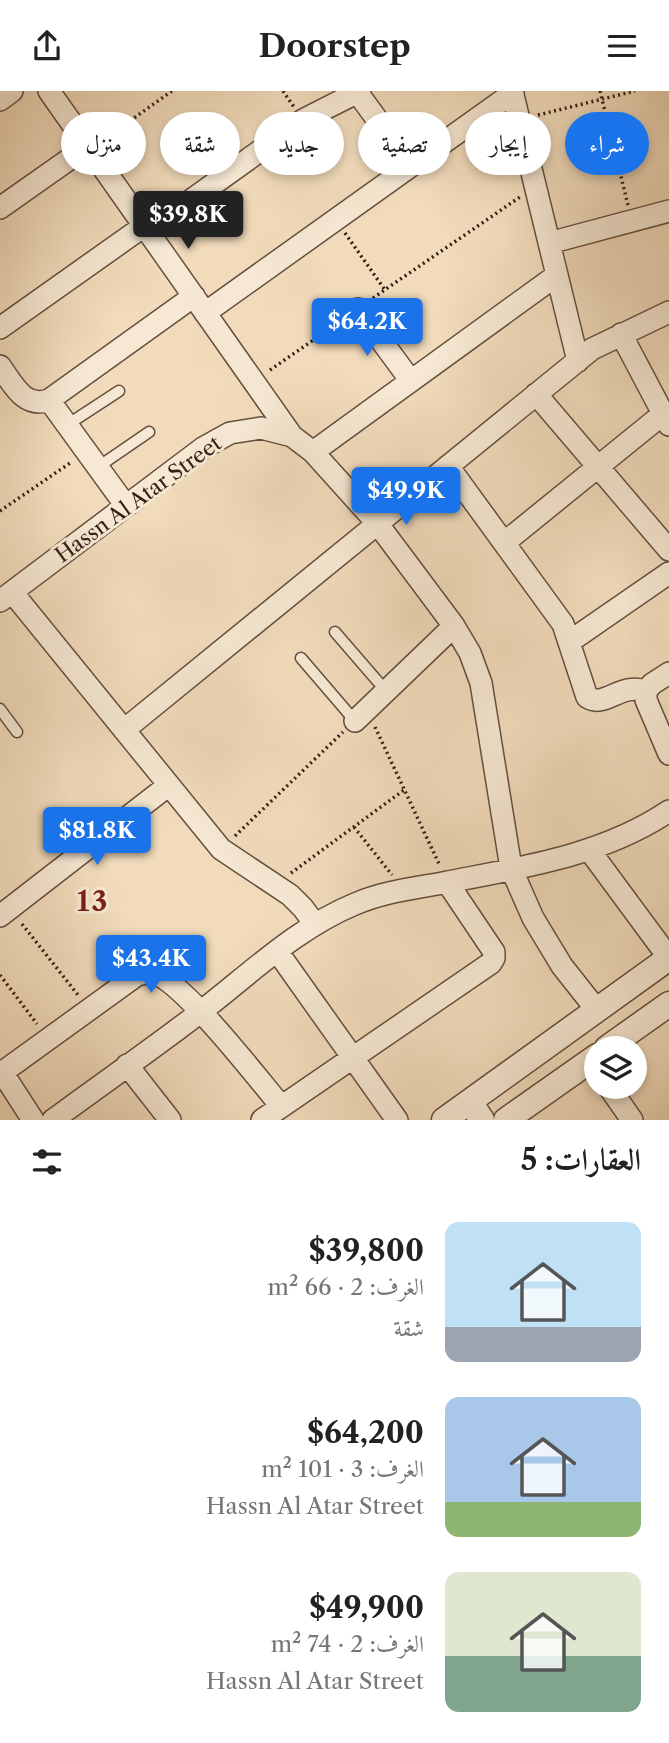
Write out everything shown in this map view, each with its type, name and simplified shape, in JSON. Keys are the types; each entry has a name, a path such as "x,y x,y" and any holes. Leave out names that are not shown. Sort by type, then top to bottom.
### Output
{"street":[{"path":"0,100 12,91"},
{"path":"49,91 64,112"},
{"path":"0,328 303,120 358,92 372,112"},
{"path":"451,137 512,92 517,112"},
{"path":"0,208 61,166"},
{"path":"108,175 292,436"},
{"path":"0,366 28,401 39,403 49,400 335,220 398,175"},
{"path":"532,175 578,361"},
{"path":"549,243 669,211"},
{"path":"313,452 557,275"},
{"path":"358,309 411,381"},
{"path":"124,730 592,349 669,312"},
{"path":"504,543 598,466 663,407 621,334"},
{"path":"537,394 669,550"},
{"path":"49,400 126,506"},
{"name":"Hassn Al Atar Street","path":"6,596 203,448 230,433 261,428 292,436 313,452 377,523 454,626 470,653 481,683 511,868 533,918 562,966 596,1009"},
{"path":"448,466 563,624 587,697 600,701 627,688 636,687 646,691"},
{"path":"569,642 669,573"},
{"path":"6,596 124,730 221,849 290,895 314,923"},
{"path":"361,715 454,626"},
{"path":"669,673 646,691 646,700 669,754"},
{"path":"5,912 169,785"},
{"path":"53,1120 201,1011 314,923 357,903 403,889 590,851 624,837 669,811"},
{"path":"444,1120 476,1111 596,1009 669,958 590,851"},
{"path":"262,1120 491,963 494,952 447,882"},
{"path":"278,951 397,1120"},
{"path":"33,1120 1,1073 137,975 150,972 162,977 201,1011 281,1107"},
{"path":"627,1036 669,1004"},
{"path":"127,1065 170,1120"},
{"path":"506,1120 584,1067"},
{"path":"617,1099 632,1120"}],"lane":[{"path":"67,425 119,391"},
{"path":"92,460 149,432"},
{"path":"335,632 386,691"},
{"path":"300,658 361,715"},
{"path":"1,711 18,732"}],"path":[{"path":"141,112 172,91"},
{"path":"600,91 632,221"},
{"path":"551,112 635,91"},
{"path":"253,381 535,187"},
{"path":"335,220 385,290"},
{"path":"0,511 92,460"},
{"path":"221,849 361,715 404,790 447,882"},
{"path":"275,885 404,790"},
{"path":"354,827 403,889"},
{"path":"5,912 89,1009"},
{"path":"0,975 48,1038"}],"district":[{"name":"13","path":"93,901"}]}
